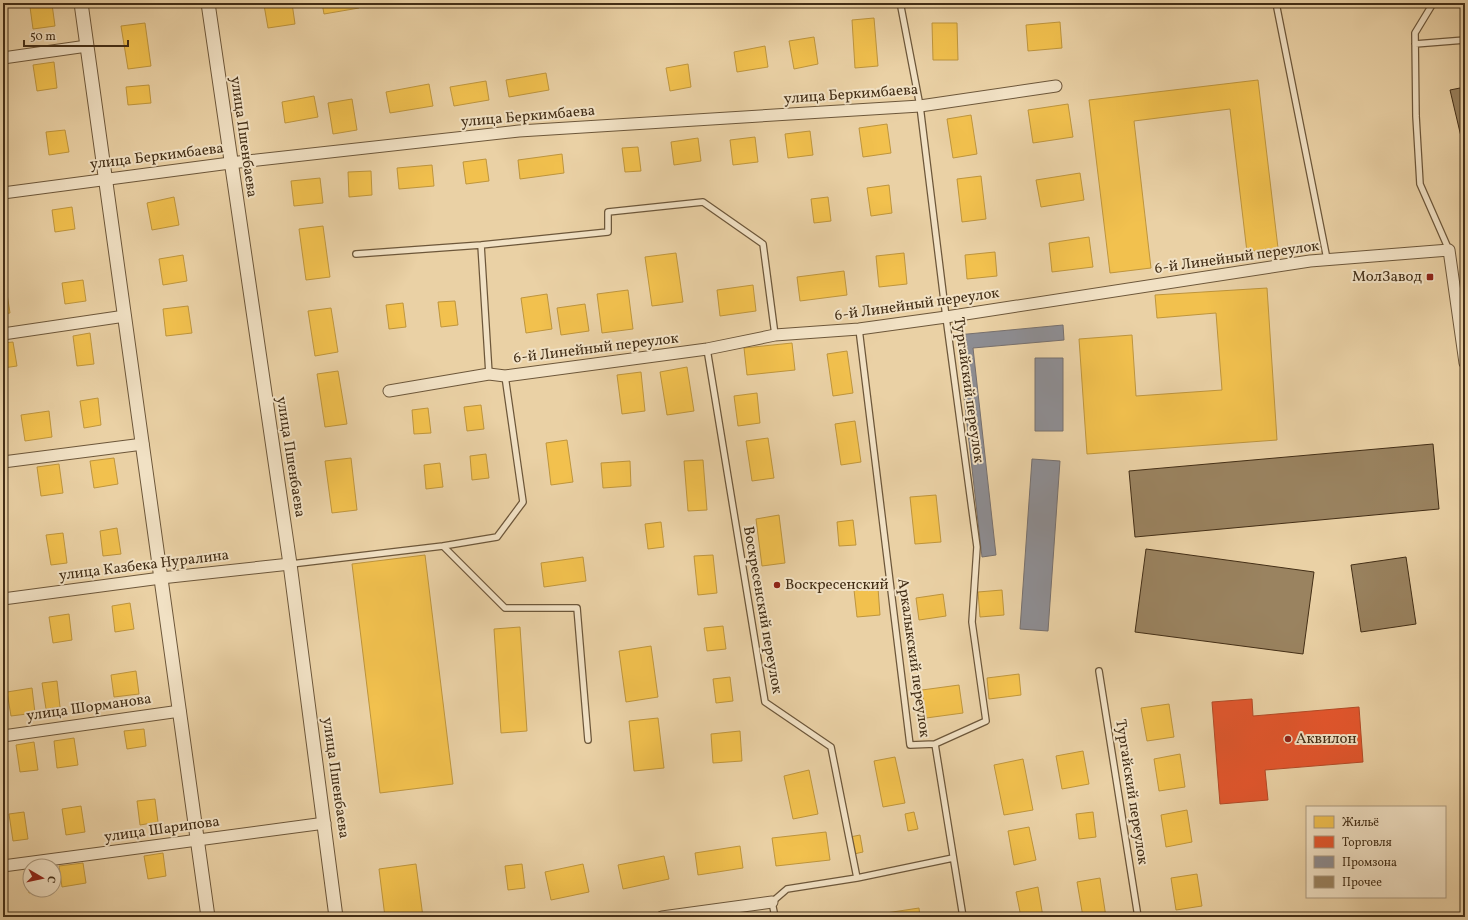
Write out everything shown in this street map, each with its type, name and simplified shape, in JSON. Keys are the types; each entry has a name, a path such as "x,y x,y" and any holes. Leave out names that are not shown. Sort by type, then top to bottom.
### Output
{"street":[{"path":"82,3 208,917"},
{"name":"улица Пшенбаева","path":"208,3 230,163 290,564 336,917"},
{"path":"3,58 87,46"},
{"name":"улица Беркимбаева","path":"3,193 106,178 230,163 519,131 920,106 1056,86"},
{"path":"1450,250 1465,363"},
{"name":"6-й Линейный переулок","path":"389,391 489,374 505,376 707,349 776,335 859,329 946,317 1327,259 1450,250"},
{"path":"3,334 125,316"},
{"path":"3,462 143,444"},
{"name":"улица Казбека Нуралина","path":"3,599 161,578 290,564"},
{"name":"улица Шорманова","path":"3,736 180,711"},
{"name":"улица Шарипова","path":"3,866 325,824"},
{"path":"662,917 772,902"}],"lane":[{"path":"1276,3 1327,259"},
{"path":"1435,3 1432,5 1415,34 1416,116 1420,184 1450,250"},
{"name":"Тургайский переулок","path":"901,7 920,106 946,317 977,547 972,622 986,720 935,744"},
{"path":"1415,44 1465,40"},
{"path":"356,254 481,245 608,232 608,212 703,202 763,244 776,335"},
{"path":"481,245 489,374"},
{"name":"Аркалыкский переулок","path":"859,329 910,746 935,744 963,917"},
{"name":"Воскресенский переулок","path":"707,349 765,702 831,747 857,878"},
{"path":"290,564 443,546 497,537 523,502 505,376"},
{"path":"443,546 505,608 577,608 588,740"},
{"name":"Тургайский переулок","path":"1099,671 1138,917"},
{"path":"775,917 772,902 786,889 857,878 953,858"}],"building: Жильё":[{"path":"274,3 292,3 295,24 268,28 264,5"},
{"path":"322,3 358,3 359,8 324,14"},
{"path":"52,4 55,26 33,29 30,7"},
{"path":"874,18 878,66 855,68 852,20"},
{"path":"1060,22 1062,48 1028,51 1026,25"},
{"path":"145,23 151,66 128,69 121,26"},
{"path":"932,23 957,23 958,60 933,60"},
{"path":"814,37 818,64 794,69 789,41"},
{"path":"765,46 768,67 737,72 734,52"},
{"path":"54,62 57,88 37,91 33,65"},
{"path":"688,64 691,87 670,91 666,68"},
{"path":"546,73 549,90 509,97 506,80"},
{"path":"1258,80 1278,248 1247,252 1230,109 1134,121 1151,268 1110,273 1089,100"},
{"path":"486,81 489,100 454,106 450,87"},
{"path":"429,84 433,106 390,113 386,92"},
{"path":"149,85 151,103 128,105 126,87"},
{"path":"314,96 318,117 285,123 282,102"},
{"path":"352,99 357,130 333,134 328,103"},
{"path":"1068,104 1073,137 1033,143 1028,110"},
{"path":"971,115 977,154 953,158 947,119"},
{"path":"887,124 891,153 863,157 859,128"},
{"path":"65,130 69,152 49,155 46,132"},
{"path":"810,131 813,155 788,158 785,134"},
{"path":"755,137 758,162 733,165 730,140"},
{"path":"698,138 701,161 674,165 671,142"},
{"path":"638,147 641,171 625,172 622,148"},
{"path":"562,154 564,173 520,179 518,160"},
{"path":"486,159 489,181 466,184 463,162"},
{"path":"432,165 434,186 399,189 397,168"},
{"path":"371,171 372,195 349,197 348,172"},
{"path":"1080,173 1084,200 1041,207 1036,180"},
{"path":"981,176 986,219 962,222 957,179"},
{"path":"320,178 323,203 294,206 291,181"},
{"path":"889,185 892,213 871,216 867,188"},
{"path":"174,197 179,225 152,230 147,203"},
{"path":"828,197 831,221 814,223 811,199"},
{"path":"72,207 75,229 55,232 52,210"},
{"path":"323,226 330,277 306,280 299,229"},
{"path":"1089,237 1093,267 1052,272 1049,243"},
{"path":"995,252 997,276 967,279 965,255"},
{"path":"676,253 683,302 652,306 645,257"},
{"path":"904,253 907,284 879,287 876,256"},
{"path":"183,255 187,281 163,285 159,259"},
{"path":"844,271 847,295 800,301 797,277"},
{"path":"83,280 86,301 65,304 62,283"},
{"path":"753,285 756,311 720,316 717,290"},
{"path":"6,287 10,313 3,314 3,288"},
{"path":"1267,288 1277,440 1087,454 1079,339 1132,335 1136,396 1222,390 1216,313 1157,318 1155,295"},
{"path":"628,290 633,329 602,333 597,294"},
{"path":"547,294 552,329 526,333 521,298"},
{"path":"455,301 458,325 441,327 438,302"},
{"path":"403,303 406,327 389,329 386,305"},
{"path":"585,304 589,331 561,335 557,308"},
{"path":"188,306 192,333 166,336 163,309"},
{"path":"331,308 338,352 315,356 308,311"},
{"path":"90,333 94,364 77,366 73,336"},
{"path":"13,342 17,366 3,368 3,343"},
{"path":"792,343 795,370 747,375 744,348"},
{"path":"847,351 853,393 833,396 827,354"},
{"path":"687,367 694,411 667,415 660,372"},
{"path":"338,371 347,424 325,427 317,374"},
{"path":"641,372 645,411 622,414 617,375"},
{"path":"757,393 760,423 738,426 734,396"},
{"path":"98,398 101,425 84,428 80,401"},
{"path":"481,405 484,429 467,431 464,407"},
{"path":"428,408 431,433 414,434 412,410"},
{"path":"49,411 52,437 25,441 21,415"},
{"path":"855,421 861,462 841,465 835,424"},
{"path":"768,438 774,478 752,481 746,441"},
{"path":"567,440 573,482 551,485 546,443"},
{"path":"486,454 489,478 472,480 470,456"},
{"path":"114,458 118,484 94,488 90,461"},
{"path":"351,458 357,510 332,513 325,461"},
{"path":"703,460 707,510 688,511 684,461"},
{"path":"630,461 631,486 603,488 601,463"},
{"path":"440,463 443,487 426,489 424,465"},
{"path":"59,464 63,493 41,496 37,467"},
{"path":"936,495 941,542 915,544 910,497"},
{"path":"779,515 785,563 762,566 756,519"},
{"path":"853,520 856,545 839,546 837,522"},
{"path":"661,522 664,547 648,549 645,524"},
{"path":"117,528 121,554 103,556 100,531"},
{"path":"63,533 67,563 51,565 46,535"},
{"path":"425,555 453,784 380,793 352,564"},
{"path":"713,555 717,593 698,595 694,556"},
{"path":"583,557 586,581 544,587 541,563"},
{"path":"878,588 880,615 857,617 854,590"},
{"path":"1002,590 1004,615 980,617 978,592"},
{"path":"943,594 946,616 919,620 916,598"},
{"path":"130,603 134,629 115,632 112,606"},
{"path":"69,614 72,640 53,643 49,617"},
{"path":"3,622 7,647 3,647"},
{"path":"723,626 726,649 707,651 704,628"},
{"path":"520,627 527,731 501,733 494,629"},
{"path":"651,646 658,697 626,702 619,651"},
{"path":"136,671 139,694 114,697 111,675"},
{"path":"1019,674 1021,695 989,699 987,678"},
{"path":"730,677 733,701 716,703 713,679"},
{"path":"57,681 60,707 46,709 42,683"},
{"path":"959,685 963,713 926,718 922,690"},
{"path":"32,688 35,713 11,716 7,692"},
{"path":"1169,704 1174,737 1147,741 1141,708"},
{"path":"658,718 664,768 634,771 629,721"},
{"path":"144,729 146,746 127,749 124,731"},
{"path":"740,731 742,761 713,763 711,734"},
{"path":"74,738 78,765 57,768 54,741"},
{"path":"34,742 38,770 20,772 16,745"},
{"path":"1083,751 1089,784 1062,789 1056,756"},
{"path":"1180,754 1185,787 1159,791 1154,759"},
{"path":"895,757 905,803 883,807 874,761"},
{"path":"1023,759 1033,810 1004,815 994,765"},
{"path":"809,770 818,814 793,819 784,776"},
{"path":"155,799 158,822 140,825 137,801"},
{"path":"81,806 85,832 66,835 62,809"},
{"path":"1187,810 1192,842 1166,847 1161,815"},
{"path":"24,812 28,839 13,841 9,814"},
{"path":"914,812 918,829 908,831 905,814"},
{"path":"1093,812 1096,837 1079,839 1076,814"},
{"path":"1029,827 1036,860 1014,865 1008,831"},
{"path":"826,832 830,860 776,866 772,838"},
{"path":"860,835 863,852 854,854 850,837"},
{"path":"740,846 743,868 698,875 695,853"},
{"path":"163,853 166,876 148,879 144,856"},
{"path":"664,856 669,879 623,889 618,865"},
{"path":"83,863 86,883 62,887 62,866"},
{"path":"416,864 423,917 385,917 379,869"},
{"path":"522,864 525,888 508,890 505,866"},
{"path":"583,864 589,892 551,900 545,872"},
{"path":"1197,874 1202,906 1176,910 1171,878"},
{"path":"1100,878 1106,917 1083,917 1077,882"},
{"path":"1038,887 1043,917 1021,917 1016,892"},
{"path":"919,908 920,917 886,917 886,913"},
{"path":"816,913 817,917 795,917 795,916"}],"building: Торговля":[{"name":"Аквилон","path":"1252,699 1253,716 1359,707 1363,762 1265,770 1268,800 1220,804 1212,702"}],"building: Промзона":[{"path":"1063,325 1064,340 973,348 996,555 982,557 957,335"},
{"path":"1035,358 1063,358 1063,431 1035,431"},
{"path":"1032,459 1060,461 1048,631 1020,629"}],"building: Прочее":[{"path":"1465,87 1465,144 1463,145 1450,90"},
{"path":"1433,444 1439,509 1135,537 1129,471"},
{"path":"1146,549 1314,572 1303,654 1135,632"},
{"path":"1406,557 1416,624 1361,632 1351,565"}],"place":[{"name":"МолЗавод","path":"1430,277"},
{"name":"Воскресенский","path":"777,585"},
{"name":"Аквилон","path":"1288,739"}]}
